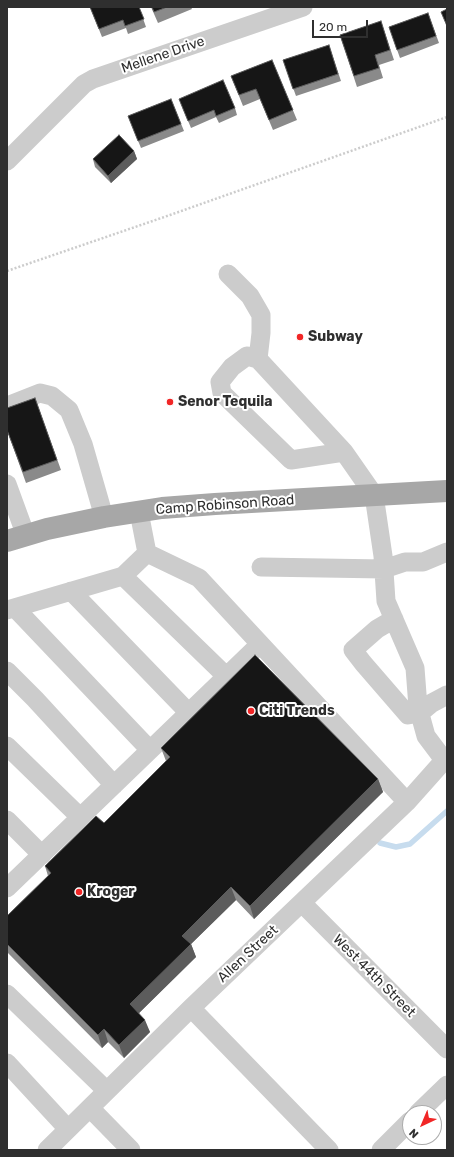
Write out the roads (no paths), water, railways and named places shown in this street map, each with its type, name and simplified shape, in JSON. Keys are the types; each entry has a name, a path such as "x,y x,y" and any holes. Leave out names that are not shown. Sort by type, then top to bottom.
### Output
{"main road":[{"name":"Camp Robinson Road","path":"17,538 104,517 139,512 215,504 447,492"}],"street":[{"name":"Mellene Drive","path":"7,161 84,84 93,79 303,7"},
{"path":"228,274 250,296 261,315 258,360"},
{"path":"344,452 291,460 222,393 220,382 232,367 247,356 258,360 344,452 374,495 384,569 386,601 415,668 418,707 426,736 445,758"},
{"path":"7,406 40,392 52,396 69,410 83,444 104,517"},
{"path":"7,484 17,538"},
{"path":"139,512 147,553"},
{"path":"261,567 384,569 405,562 423,562 447,552"},
{"path":"147,553 123,576 11,609 150,750"},
{"path":"147,553 199,578 407,802"},
{"path":"123,576 226,676"},
{"path":"71,591 128,652 189,713"},
{"path":"394,619 377,629 354,650 363,663 408,715 420,713 432,703 447,695"},
{"path":"7,887 260,644"},
{"path":"7,671 35,699 114,785"},
{"path":"7,746 80,817"},
{"name":"Allen Street","path":"47,1150 191,1008 407,802 445,758"},
{"path":"7,820 42,855"},
{"name":"West 44th Street","path":"302,903 447,1049"},
{"path":"7,994 107,1091"},
{"path":"191,1008 330,1150"},
{"path":"7,1063 68,1129"},
{"path":"426,1105 447,1085"},
{"path":"90,1108 131,1150"},
{"path":"381,1150 402,1129"}],"waterway":[{"path":"380,843 396,847 410,844 447,811"}],"place":[{"name":"Subway","path":"300,337"},
{"name":"Senor Tequila","path":"170,402"},
{"name":"Citi Trends","path":"251,711"},
{"name":"Kroger","path":"79,892"}]}
